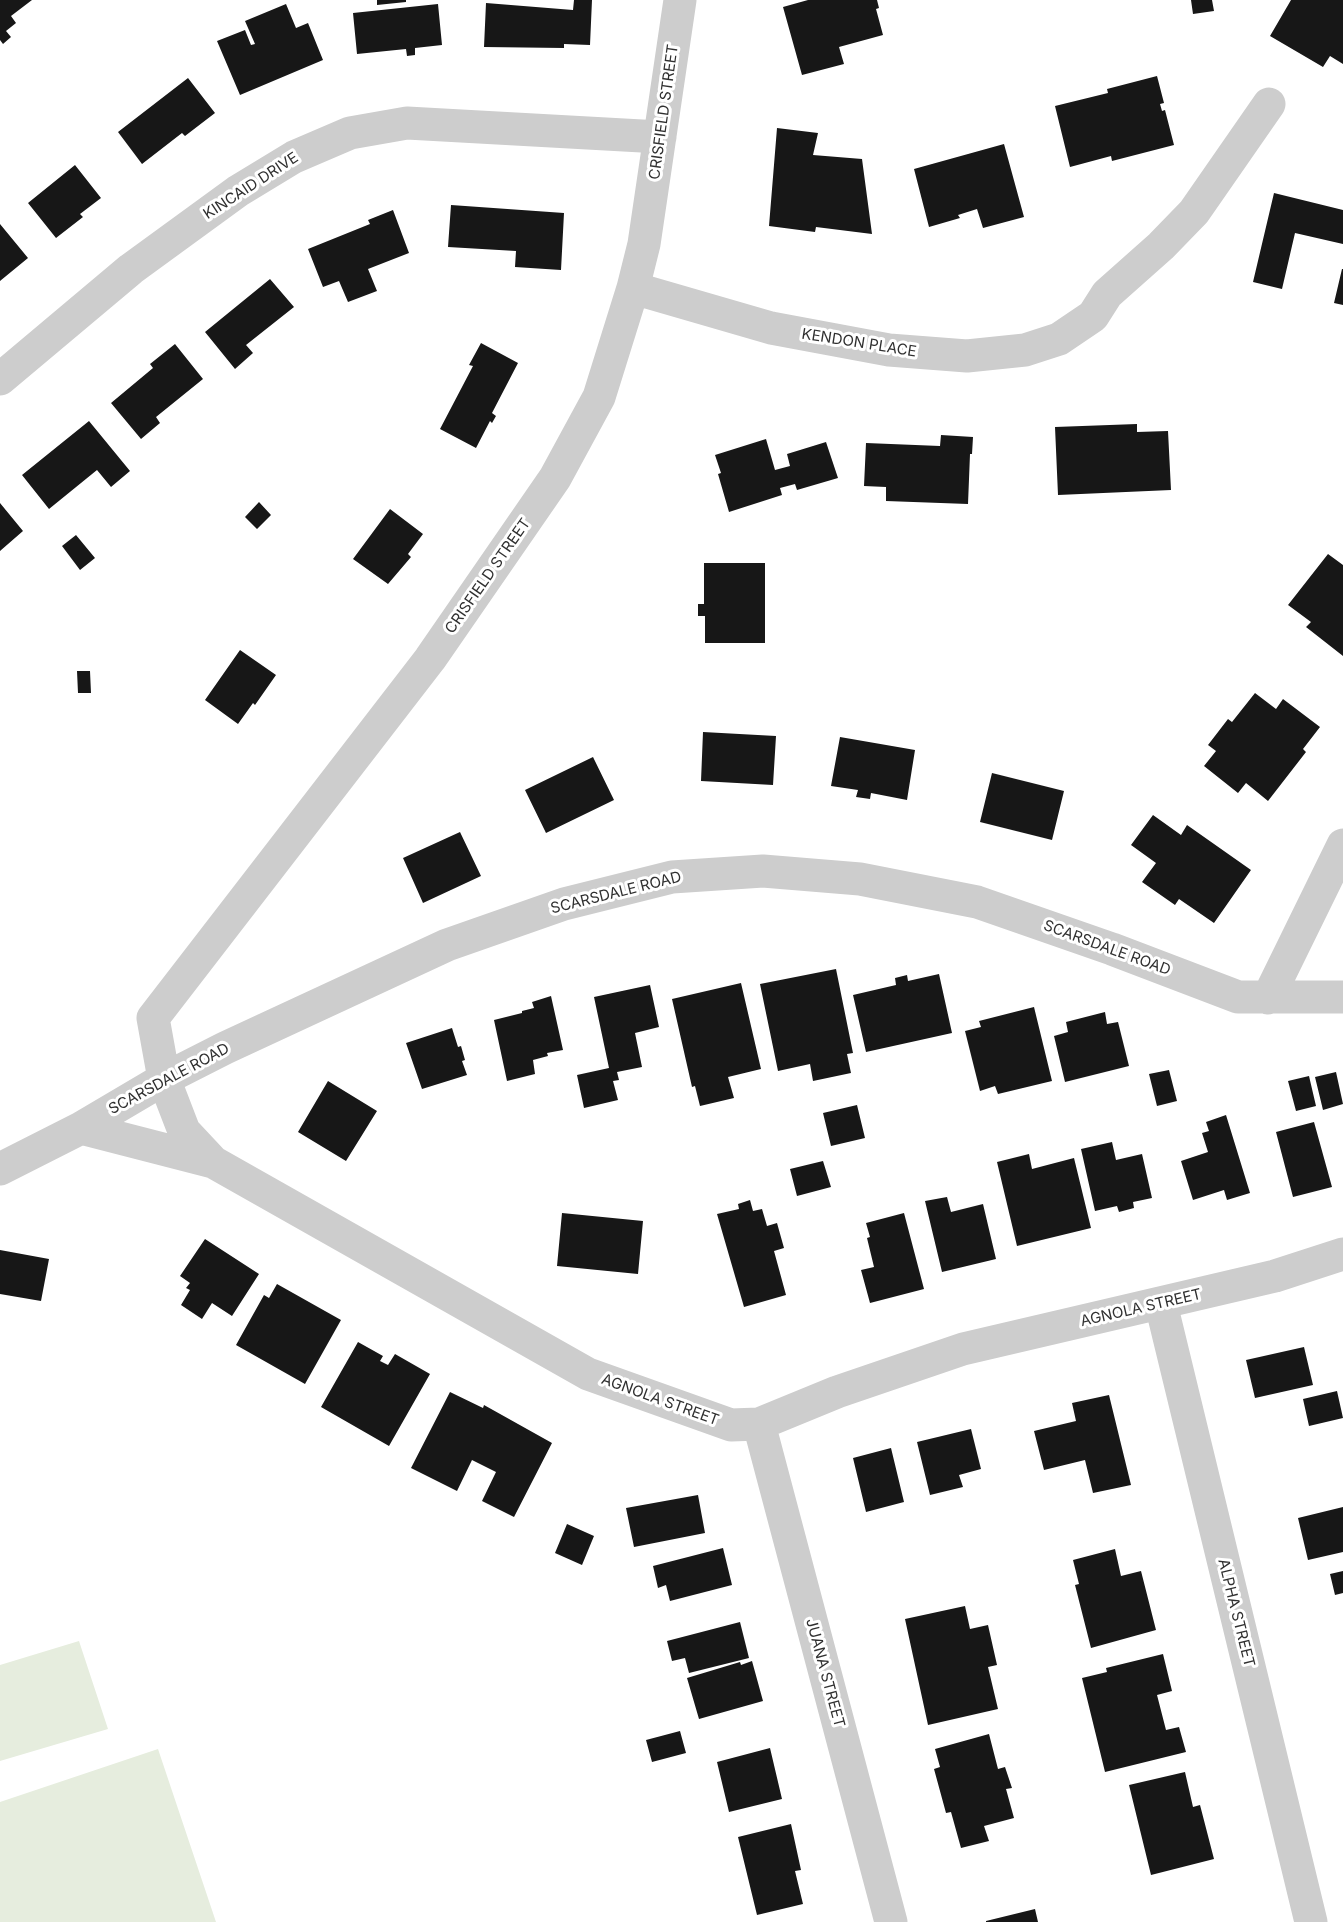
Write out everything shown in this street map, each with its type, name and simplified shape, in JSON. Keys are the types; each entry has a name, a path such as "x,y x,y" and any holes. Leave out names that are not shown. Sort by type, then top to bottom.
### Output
{"street":[{"name":"CRISFIELD STREET","path":"164,1079 153,1018 430,659 555,478 599,397 633,288 644,244 680,0"},
{"name":"KENDON PLACE","path":"633,288 771,328 889,350 968,356 1025,350 1059,339 1093,316 1107,294 1161,246 1194,212 1269,104"},
{"name":"KINCAID DRIVE","path":"0,379 131,269 238,191 294,157 350,133 407,123 660,137"},
{"path":"1268,998 1343,845"},
{"name":"SCARSDALE ROAD","path":"0,1169 81,1128 164,1079 225,1048 447,945 564,904 672,877 763,871 860,879 977,902 1112,949 1238,997 1343,997"},
{"name":"AGNOLA STREET","path":"164,1079 184,1131 213,1162 588,1374 731,1425 759,1424 837,1392 963,1349 1275,1276 1343,1254"},
{"path":"81,1128 213,1162"},
{"name":"ALPHA STREET","path":"1161,1304 1311,1922"},
{"name":"JUANA STREET","path":"759,1424 891,1922"}],"green space":[{"path":"79,1641 108,1729 0,1761 0,1665"},
{"path":"158,1749 216,1922 0,1922 0,1802"}],"building":[{"path":"0,0 32,0 11,16 16,23 6,31 11,37 3,44 0,40"},
{"path":"377,0 406,0 406,2 377,5"},
{"path":"574,0 592,0 590,45 564,44 564,48 484,47 486,3 573,10"},
{"path":"808,0 877,0 879,8 876,9 883,35 839,47 844,64 802,75 783,7"},
{"path":"1191,0 1212,0 1214,11 1193,14"},
{"path":"1291,0 1343,0 1343,64 1330,56 1323,67 1270,36"},
{"path":"286,4 296,28 308,23 323,60 240,95 217,41 245,30 251,45 255,44 245,21"},
{"path":"438,4 442,45 415,48 415,55 407,56 406,49 357,54 353,13"},
{"path":"1157,76 1164,103 1160,104 1162,111 1165,110 1174,145 1112,161 1111,156 1070,167 1055,106 1108,93 1107,89"},
{"path":"188,78 215,113 185,136 182,133 142,164 118,132"},
{"path":"777,128 818,133 813,155 862,159 872,234 816,227 815,232 769,226"},
{"path":"1004,144 1024,217 983,228 977,209 958,215 960,218 929,227 914,169"},
{"path":"75,165 101,198 80,214 83,217 56,238 28,203"},
{"path":"1274,193 1343,210 1343,244 1295,233 1282,289 1253,282"},
{"path":"451,205 564,213 561,270 515,267 516,251 448,247"},
{"path":"393,210 409,253 368,269 377,291 348,302 339,281 323,287 308,249 370,224 368,220"},
{"path":"0,224 28,258 0,281"},
{"path":"1343,269 1343,305 1334,303"},
{"path":"270,279 294,307 246,345 253,353 235,369 205,332"},
{"path":"481,343 518,363 492,413 496,416 492,423 490,421 476,448 440,429 473,366 469,365"},
{"path":"175,344 203,379 156,417 160,423 141,439 111,403 153,368 150,364"},
{"path":"89,421 130,471 111,487 97,470 49,509 22,475"},
{"path":"1137,424 1137,432 1168,431 1171,490 1058,495 1055,427"},
{"path":"941,435 973,437 968,504 886,501 886,487 864,486 866,443 940,446"},
{"path":"766,439 775,470 790,466 787,454 826,442 838,478 797,490 795,484 780,488 782,495 729,512 715,455"},
{"path":"259,502 271,515 257,529 245,517"},
{"path":"0,503 23,531 0,551"},
{"path":"390,509 423,534 408,554 411,557 388,584 353,559"},
{"path":"76,535 95,558 80,570 62,546"},
{"path":"1328,554 1343,565 1343,656 1306,627 1311,622 1288,605"},
{"path":"704,563 765,563 765,643 705,643 705,616 698,616 698,604 704,604"},
{"path":"240,650 276,675 238,724 205,700"},
{"path":"77,671 90,671 91,693 78,693"},
{"path":"1255,693 1276,709 1283,699 1320,727 1303,749 1306,752 1268,801 1246,783 1238,793 1204,766 1216,751 1208,745 1228,719 1232,722"},
{"path":"703,732 776,736 773,785 701,781"},
{"path":"840,737 915,750 907,800 871,793 870,799 856,797 858,790 831,786"},
{"path":"593,757 614,800 546,833 525,790"},
{"path":"992,773 1064,791 1052,840 980,822"},
{"path":"1153,815 1181,835 1187,825 1251,870 1214,923 1179,899 1175,905 1142,882 1156,863 1131,845"},
{"path":"460,832 481,876 423,903 403,858"},
{"path":"836,969 853,1053 847,1054 851,1073 813,1081 810,1064 778,1071 760,984"},
{"path":"939,974 952,1033 866,1052 853,995 896,985 895,978 907,975 908,981"},
{"path":"741,983 761,1069 728,1077 734,1098 700,1106 695,1086 692,1087 672,999"},
{"path":"650,985 659,1027 635,1033 642,1067 617,1072 619,1080 613,1081 618,1100 584,1108 577,1075 609,1068 594,997"},
{"path":"551,996 563,1050 547,1053 548,1056 533,1060 535,1074 507,1081 494,1020 534,1008 532,1002"},
{"path":"1034,1007 1052,1081 998,1094 995,1086 980,1091 965,1031 981,1027 979,1021"},
{"path":"1105,1012 1107,1024 1118,1022 1129,1066 1065,1082 1054,1036 1068,1032 1066,1022"},
{"path":"452,1028 458,1047 461,1046 465,1060 462,1061 467,1075 422,1089 406,1043"},
{"path":"1169,1070 1177,1101 1157,1106 1149,1074"},
{"path":"1336,1072 1343,1104 1323,1110 1315,1077"},
{"path":"1309,1076 1316,1106 1296,1111 1288,1081"},
{"path":"328,1081 377,1111 346,1161 298,1132"},
{"path":"857,1105 865,1138 831,1146 823,1113"},
{"path":"1226,1115 1250,1193 1227,1200 1224,1190 1193,1200 1181,1161 1208,1152 1202,1133 1209,1131 1206,1122"},
{"path":"1314,1122 1332,1187 1293,1197 1276,1132"},
{"path":"1112,1142 1116,1160 1142,1154 1152,1198 1133,1202 1134,1208 1119,1212 1117,1206 1095,1211 1081,1149"},
{"path":"1029,1154 1032,1169 1074,1158 1091,1228 1017,1246 997,1162"},
{"path":"823,1161 831,1187 797,1196 790,1169"},
{"path":"947,1197 951,1212 983,1204 996,1259 942,1272 925,1201"},
{"path":"750,1200 753,1211 762,1209 767,1226 777,1223 784,1248 774,1251 786,1295 744,1307 717,1214 739,1209 738,1204"},
{"path":"562,1213 643,1221 638,1274 557,1266"},
{"path":"904,1213 924,1289 870,1303 861,1270 874,1267 866,1223"},
{"path":"205,1239 259,1274 232,1316 212,1303 202,1319 181,1305 190,1290 186,1288 190,1283 180,1276"},
{"path":"0,1250 49,1259 41,1301 0,1294"},
{"path":"277,1284 341,1320 305,1384 236,1345 264,1295 269,1298"},
{"path":"358,1342 383,1356 380,1361 388,1365 395,1354 430,1374 389,1446 321,1407"},
{"path":"1304,1347 1313,1385 1255,1398 1246,1360"},
{"path":"1337,1391 1343,1418 1309,1426 1303,1399"},
{"path":"450,1392 483,1408 484,1405 552,1443 514,1517 482,1501 496,1472 472,1460 457,1491 411,1468"},
{"path":"1109,1395 1131,1485 1093,1493 1085,1460 1044,1470 1034,1431 1076,1421 1072,1403"},
{"path":"971,1429 981,1469 959,1475 963,1487 930,1495 917,1442"},
{"path":"891,1448 904,1502 866,1512 853,1458"},
{"path":"698,1495 705,1533 634,1547 626,1508"},
{"path":"1343,1507 1343,1552 1308,1560 1298,1518"},
{"path":"567,1524 594,1536 582,1565 555,1553"},
{"path":"723,1548 732,1585 670,1601 666,1585 658,1588 653,1566"},
{"path":"1115,1549 1121,1576 1141,1571 1156,1630 1091,1648 1075,1585 1079,1584 1073,1560"},
{"path":"1343,1571 1343,1593 1335,1595 1330,1574"},
{"path":"965,1606 970,1629 988,1625 997,1665 988,1667 998,1709 928,1725 905,1619"},
{"path":"740,1622 749,1658 689,1673 685,1658 672,1661 667,1641"},
{"path":"1163,1654 1172,1691 1157,1695 1166,1730 1179,1727 1186,1752 1105,1772 1082,1678 1107,1672 1106,1668"},
{"path":"752,1661 763,1701 699,1719 687,1678 740,1662 741,1665"},
{"path":"680,1731 686,1753 652,1762 646,1740"},
{"path":"989,1734 998,1769 1005,1767 1012,1788 1006,1789 1014,1818 984,1826 989,1841 961,1848 951,1812 946,1813 934,1769 940,1767 935,1749"},
{"path":"770,1748 782,1799 729,1812 717,1762"},
{"path":"1185,1772 1193,1807 1200,1805 1214,1859 1151,1875 1129,1785"},
{"path":"791,1824 801,1870 795,1871 803,1904 757,1915 738,1837"},
{"path":"1035,1909 1038,1922 986,1922 986,1921"}]}
